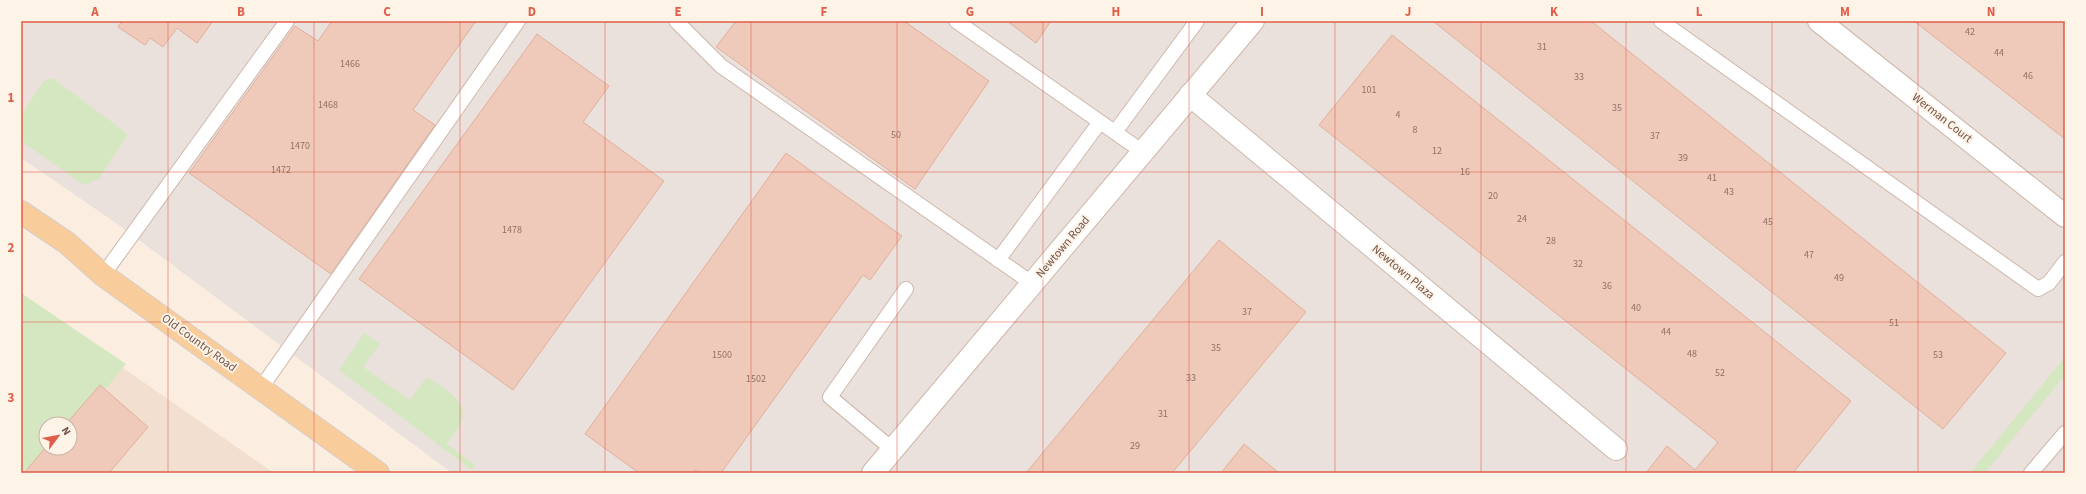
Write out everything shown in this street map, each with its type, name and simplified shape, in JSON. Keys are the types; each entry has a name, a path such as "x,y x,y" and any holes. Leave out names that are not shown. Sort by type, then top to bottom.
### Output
{"main road":[{"name":"Old Country Road","path":"21,212 67,243 104,274 378,473"}],"street":[{"name":"Werman Court","path":"1819,21 2065,216"},
{"name":"Newtown Road","path":"873,473 1143,152 1247,23"},
{"name":"Newtown Plaza","path":"1190,95 1616,449"}],"lane":[{"path":"104,274 287,21"},
{"path":"261,388 518,21"},
{"path":"676,21 721,66 1032,284"},
{"path":"956,21 1143,152"},
{"path":"1115,132 1197,21"},
{"path":"1661,21 2038,289 2048,283 2065,262"},
{"path":"998,260 1100,122"},
{"path":"892,449 830,397 906,289"},
{"path":"2031,473 2065,433"}],"shaded area":[{"path":"21,21 2065,21 2065,473 452,473 116,223 21,158"},
{"path":"83,340 274,473 21,473 21,407"}],"green space":[{"path":"48,79 54,79 125,132 126,137 99,179 84,185 21,141 21,115 43,82"},
{"path":"21,293 126,364 78,423 78,416 38,416 38,456 42,456 21,473"},
{"path":"364,333 380,344 363,367 410,400 427,377 446,389 457,400 463,413 462,420 447,444 475,465 472,470 339,370"},
{"path":"2065,357 2065,375 1985,473 1970,473"}],"building":[{"path":"122,21 213,21 197,43 177,28 163,47 150,38 145,45 118,27"},
{"path":"332,21 476,21 413,110 435,125 331,274 189,173 295,26 318,41"},
{"path":"736,21 904,21 989,81 915,189 716,47"},
{"path":"1007,21 1051,21 1036,43"},
{"path":"1433,21 1591,21 2006,353 1943,429"},
{"path":"1914,21 2064,21 2065,139"},
{"path":"537,34 609,86 583,122 664,181 513,390 359,279"},
{"path":"1392,35 1851,401 1793,473 1646,473 1667,446 1695,470 1718,442 1319,125"},
{"path":"786,153 902,236 870,280 863,275 721,473 700,473 695,470 693,473 639,473 585,434"},
{"path":"1219,240 1306,312 1172,473 1026,473"},
{"path":"100,385 148,427 109,473 24,473 38,456 78,456 78,416 73,416"},
{"path":"1244,444 1279,473 1221,473"}]}
